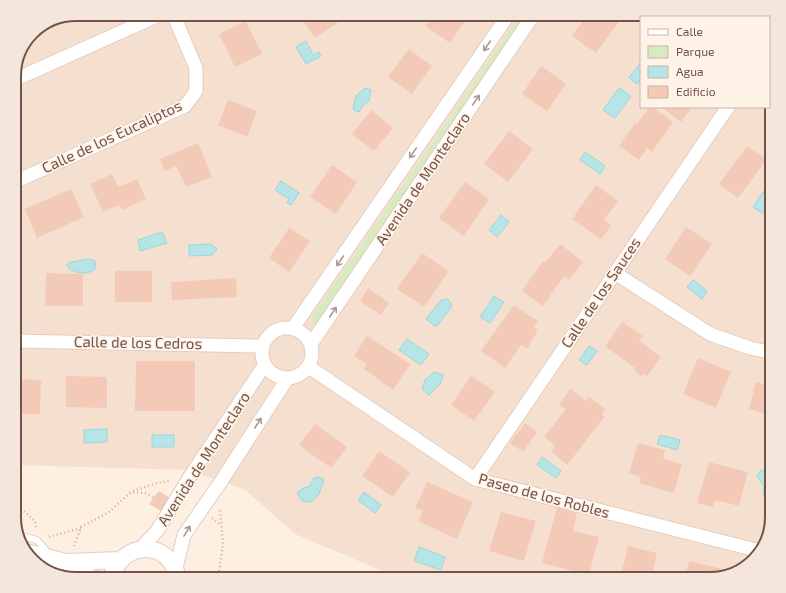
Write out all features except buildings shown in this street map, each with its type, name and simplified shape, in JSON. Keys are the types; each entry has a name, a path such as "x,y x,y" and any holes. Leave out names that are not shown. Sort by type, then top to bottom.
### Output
{"street":[{"path":"21,77 145,21"},
{"name":"Calle de los Eucaliptos","path":"21,179 185,106 196,91 196,68 177,21"},
{"name":"Avenida de Monteclaro","path":"293,328 504,21"},
{"name":"Avenida de Monteclaro","path":"311,344 529,21"},
{"name":"Calle de los Sauces","path":"475,479 727,108"},
{"path":"615,273 710,334 750,348 765,351"},
{"path":"280,328 293,328 301,332 311,344 313,356 309,367 303,374 287,379 274,376 264,366 261,356 262,346 269,335 280,328"},
{"name":"Calle de los Cedros","path":"21,341 262,346"},
{"name":"Avenida de Monteclaro","path":"140,549 157,531 189,478 264,366"},
{"name":"Paseo de los Robles","path":"309,367 475,479 754,550"},
{"name":"Avenida de Monteclaro","path":"177,572 184,534 220,483 287,379"},
{"path":"33,542 59,560 81,572"},
{"path":"113,572 120,560 129,553 140,549 157,551 171,561 176,572"},
{"path":"59,560 120,560"}],"path":[{"path":"21,509 35,521 33,542 81,527 108,513 131,492 157,483 189,478"},
{"path":"219,572 223,544 220,514 220,483"},
{"path":"131,492 145,493 154,498"},
{"path":"59,560 81,527"}],"shaded area":[{"path":"76,21 640,21 640,108 765,108 765,524 762,535 754,550 741,563 717,572 385,572 295,534 244,489 188,470 21,465 21,72 25,55 30,45 45,30 65,22"}],"green space":[{"path":"516,21 524,21 320,322 313,324 312,317"}],"water":[{"path":"306,41 313,55 319,52 321,56 306,64 296,47"},
{"path":"640,63 640,80 637,84 629,78"},
{"path":"365,88 371,90 369,101 362,106 359,112 353,109 356,96"},
{"path":"619,88 631,96 615,118 603,110"},
{"path":"585,152 605,166 600,174 580,160"},
{"path":"281,181 299,193 291,205 287,203 289,199 275,190"},
{"path":"765,189 765,215 753,207"},
{"path":"501,215 509,222 497,237 489,230"},
{"path":"162,232 167,243 140,251 138,240"},
{"path":"211,244 217,249 212,255 189,256 189,245"},
{"path":"89,259 95,261 96,268 93,271 85,273 76,272 66,265 71,262"},
{"path":"693,280 707,291 702,299 687,287"},
{"path":"494,296 504,302 490,323 480,317"},
{"path":"448,299 452,306 436,327 426,319 441,300"},
{"path":"407,339 429,354 421,365 399,350"},
{"path":"589,346 597,351 587,365 579,360"},
{"path":"434,372 443,375 441,383 429,395 422,389 425,380"},
{"path":"107,429 107,442 84,443 84,430"},
{"path":"152,435 174,435 174,447 152,447"},
{"path":"660,435 680,440 677,450 657,444"},
{"path":"542,457 561,471 556,478 537,465"},
{"path":"761,470 765,470 765,496 763,494 764,487 757,475"},
{"path":"320,477 324,480 319,494 311,502 302,501 297,493 303,488 309,487 314,478"},
{"path":"364,492 381,505 375,513 358,500"},
{"path":"419,547 445,557 441,570 414,561"}]}
